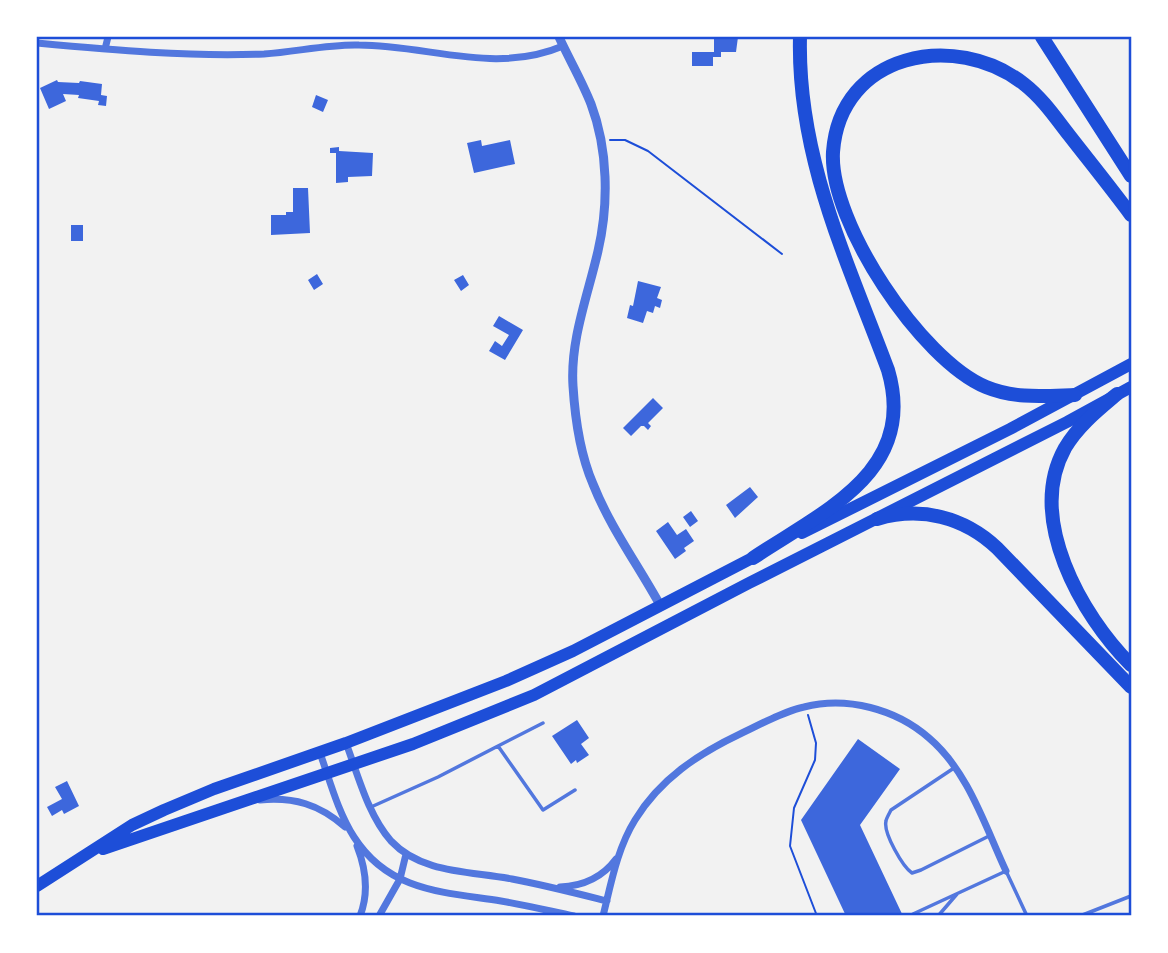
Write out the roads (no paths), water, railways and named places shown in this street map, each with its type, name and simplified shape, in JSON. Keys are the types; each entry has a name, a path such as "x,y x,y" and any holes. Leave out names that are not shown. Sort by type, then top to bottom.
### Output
{"highway":[{"path":"753,558 862,482 882,456 893,418 893,389 888,370 827,205 810,148 801,92 800,37"},
{"path":"1042,37 1131,176"},
{"path":"1075,395 1014,396 986,387 954,367 917,330 883,284 846,213 834,171 833,151 838,128 845,111 861,88 890,66 930,55 972,58 1006,72 1031,90 1131,215"},
{"path":"1117,394 1084,423 1072,438 1059,462 1051,498 1058,541 1077,591 1100,628 1131,665"},
{"path":"877,519 925,514 954,520 972,529 997,548 1131,687"}],"main road":[{"path":"37,886 132,825 172,806 320,753 540,667 1131,364"},
{"path":"89,853 354,765 534,695 1131,387"}],"street":[{"path":"104,50 108,37"},
{"path":"37,43 104,50 194,54 266,54 356,44 442,56 489,59 535,56 561,41 592,107 601,141 605,194 604,216 574,356 574,394 580,440 592,484 660,605"},
{"path":"603,916 618,856 635,819 652,797 683,767 721,743 774,718 806,706 828,703 853,704 895,716 929,737 944,751 956,767 1006,871"},
{"path":"346,743 370,807 385,834 406,854 436,867 511,878 607,901"},
{"path":"320,753 344,819 354,837 366,882 360,916"},
{"path":"238,804 273,799 301,801 330,815 376,862 422,889 574,916"},
{"path":"379,916 401,879 406,854"},
{"path":"550,887 571,887 589,882 603,874 618,856"},
{"path":"543,909 558,916"}],"lane":[{"path":"370,807 438,777 543,723"},
{"path":"498,746 543,810 575,790"},
{"path":"956,767 891,810 886,820 886,829 904,867 912,873 921,870 989,836"},
{"path":"912,914 1006,871 1027,916"},
{"path":"938,916 958,893"},
{"path":"1080,916 1131,896"}]}
